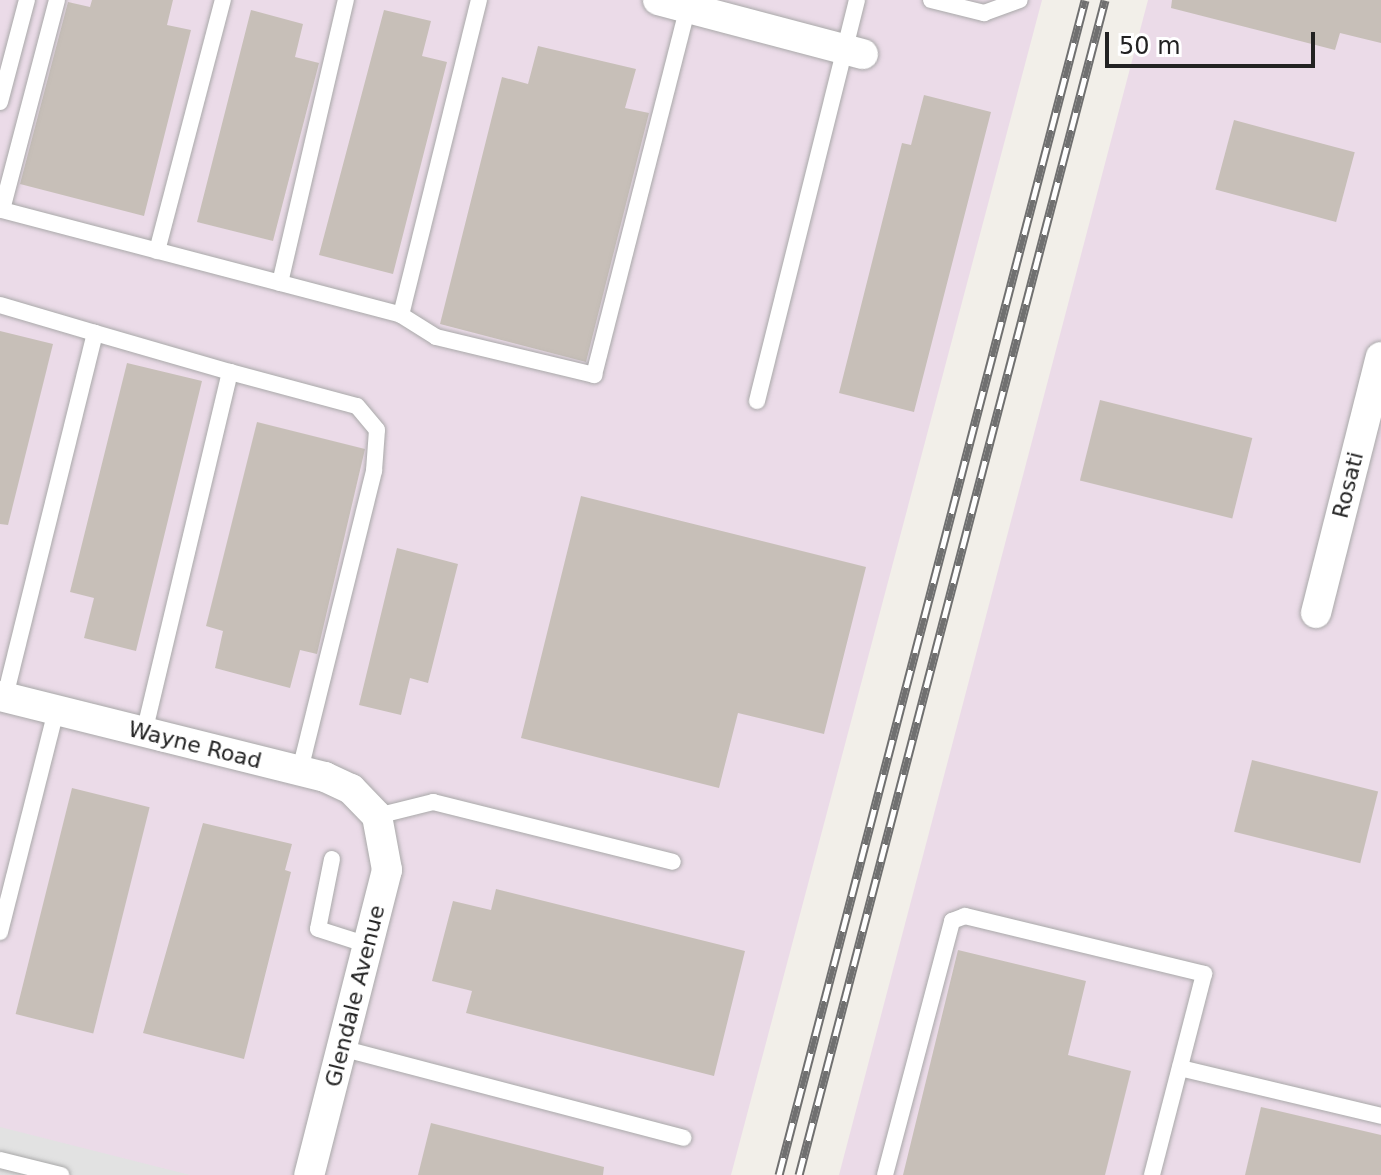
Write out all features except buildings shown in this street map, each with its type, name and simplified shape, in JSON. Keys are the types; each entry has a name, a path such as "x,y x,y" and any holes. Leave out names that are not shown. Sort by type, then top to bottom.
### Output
{"street":[{"path":"658,0 689,4 854,51"},
{"name":"Rosati","path":"1316,613 1381,357"},
{"name":"Wayne Road","path":"2,697 300,771 351,789 377,816"},
{"name":"Glendale Avenue","path":"309,1175 387,870 377,816"}],"lane":[{"path":"0,102 27,0"},
{"path":"57,0 2,210 401,315 436,337 594,375 689,4"},
{"path":"157,251 223,0"},
{"path":"280,283 346,0"},
{"path":"401,315 479,0"},
{"path":"757,401 854,51 857,0"},
{"path":"931,0 984,13 1020,0"},
{"path":"0,305 357,406 377,430 374,471 300,771"},
{"path":"2,697 95,333"},
{"path":"144,732 230,372"},
{"path":"0,932 56,710"},
{"path":"377,816 433,802 673,862"},
{"path":"332,859 318,929 368,945"},
{"path":"885,1175 952,921 965,916 1204,974 1152,1175"},
{"path":"341,1048 683,1138"},
{"path":"1180,1068 1381,1116"},
{"path":"0,1160 61,1175"}],"shaded area":[{"path":"0,0 1042,0 731,1175 0,1175"},
{"path":"1148,0 1381,0 1381,1175 839,1175"},
{"path":"0,1127 190,1175 0,1175"}],"railway":[{"path":"779,1175 1085,0"},
{"path":"799,1175 1105,0"}]}
